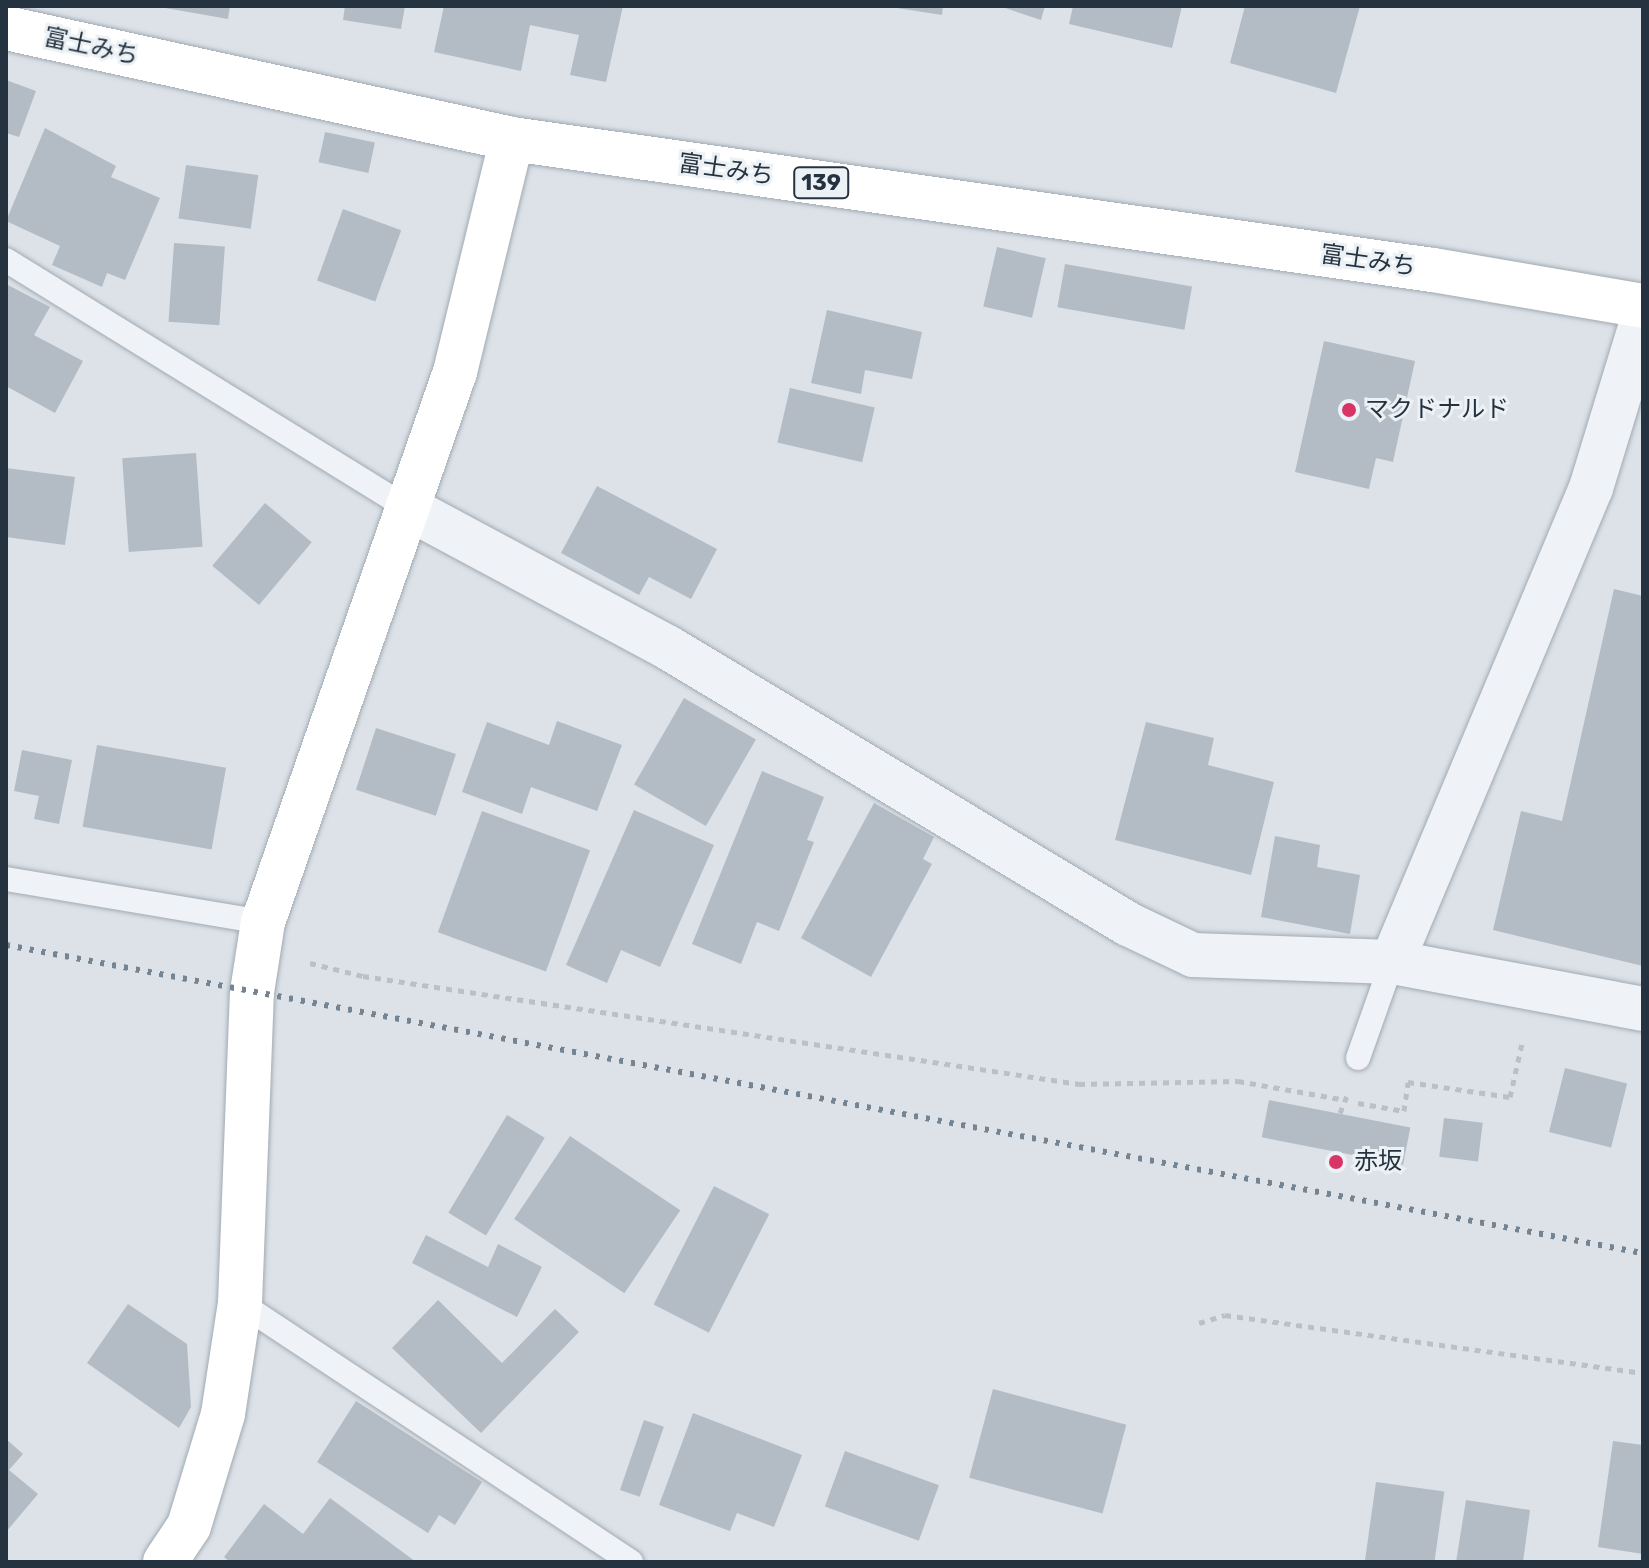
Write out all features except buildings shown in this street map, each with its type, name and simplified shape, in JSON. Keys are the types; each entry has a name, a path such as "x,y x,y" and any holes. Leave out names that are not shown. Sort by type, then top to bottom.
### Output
{"main road":[{"name":"富士みち","path":"6,28 512,139 1433,270 1643,306"},
{"path":"165,1562 189,1526 223,1414 240,1303 242,1169 261,936 406,507 455,372 512,139"}],"street":[{"path":"1392,962 1591,488 1643,318"},
{"path":"406,507 667,647 1128,924 1193,955 1392,962 1643,1009"}],"lane":[{"path":"6,260 406,507"},
{"path":"6,879 261,936"},
{"path":"1358,1058 1392,962"},
{"path":"240,1303 631,1562"}],"path":[{"path":"261,936 363,976 908,1061 1079,1084 1238,1081 1404,1111 1408,1082 1510,1097 1535,989"},
{"path":"1340,1113 1345,1100"},
{"path":"1199,1323 1225,1315 1643,1373"}],"railway":[{"path":"6,945 1643,1253"}],"place":[{"name":"マクドナルド","path":"1349,410"},
{"name":"赤坂","path":"1336,1162"}]}
